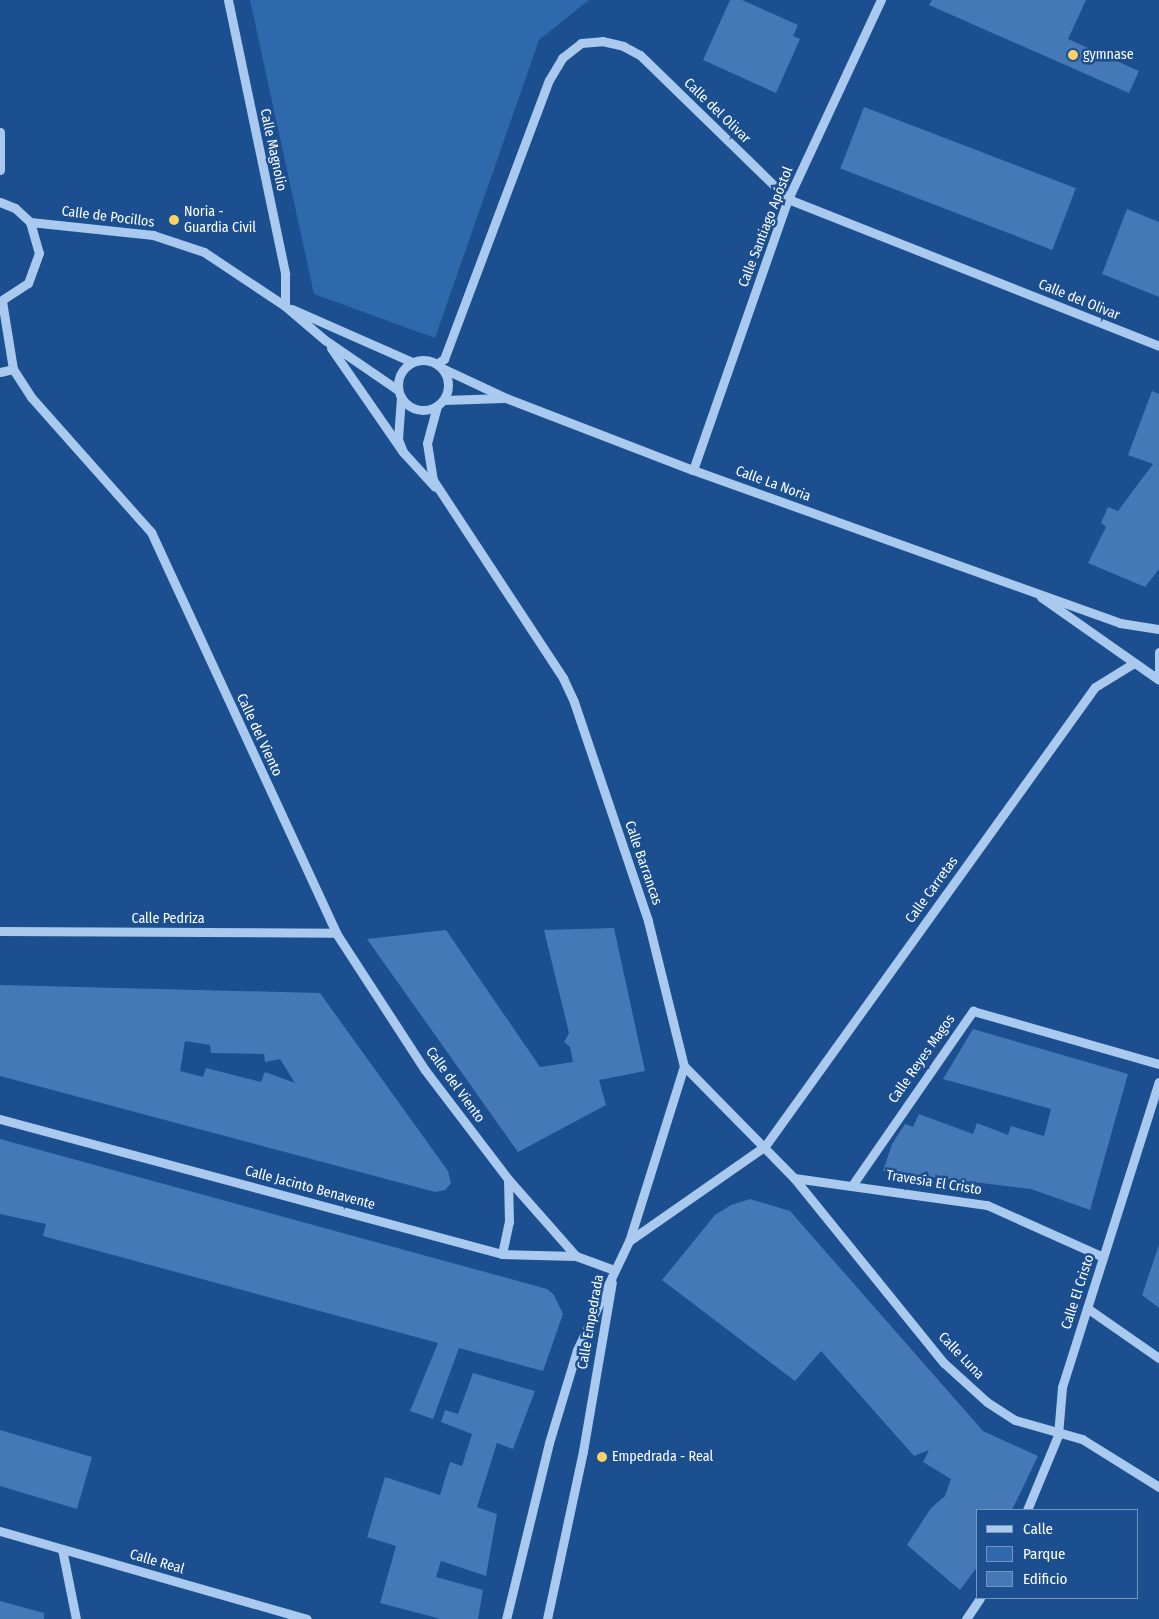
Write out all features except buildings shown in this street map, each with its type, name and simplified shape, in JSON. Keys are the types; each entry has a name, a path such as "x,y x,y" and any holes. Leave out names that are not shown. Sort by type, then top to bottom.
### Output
{"street":[{"name":"Calle Magnolio","path":"228,0 285,274 285,306"},
{"name":"Calle Santiago Apóstol","path":"693,470 788,199 881,0"},
{"name":"Calle del Olivar","path":"440,366 549,80 562,58 581,43 602,41 623,46 640,55 788,199 1159,346"},
{"path":"0,132 0,170"},
{"path":"0,202 15,208 30,222 39,253 28,283 1,301"},
{"name":"Calle de Pocillos","path":"30,222 169,240 204,252 285,306 324,340 399,393"},
{"name":"Calle del Viento","path":"1,301 13,368 31,397 151,532 336,933 426,1070 508,1179 576,1256"},
{"name":"Calle de Pocillos","path":"285,306 412,362"},
{"name":"Calle Barrancas","path":"324,340 403,452 440,493"},
{"path":"399,393 421,410 440,403 448,384 440,366 427,360 412,362 400,373 399,393 398,439 403,452"},
{"name":"Calle La Noria","path":"440,366 506,398 693,470 1120,622 1159,629"},
{"path":"0,372 13,368"},
{"name":"Calle La Noria","path":"440,403 506,398"},
{"name":"Calle Barrancas","path":"440,403 427,454 432,480 563,678 574,702 648,921 684,1066"},
{"name":"Calle La Noria","path":"1033,591 1159,680"},
{"path":"1159,652 1159,676"},
{"name":"Calle Carretas","path":"765,1146 1096,687 1134,663"},
{"name":"Calle Pedriza","path":"0,931 336,933"},
{"name":"Calle Reyes Magos","path":"853,1184 973,1011 1159,1064"},
{"path":"614,1270 629,1241 684,1066 765,1146 794,1178"},
{"name":"Calle El Cristo","path":"1027,1509 1058,1435 1062,1387 1159,1082"},
{"name":"Calle Jacinto Benavente","path":"0,1120 502,1254 576,1256 614,1270"},
{"path":"629,1241 765,1146"},
{"name":"Travesía El Cristo","path":"794,1178 853,1184 987,1205 1104,1257"},
{"name":"Calle Luna","path":"794,1178 944,1363 987,1402 1015,1420 1058,1435 1082,1439 1159,1487"},
{"path":"502,1254 509,1222 508,1179"},
{"name":"Calle Empedrada","path":"506,1619 549,1443 577,1350 614,1270"},
{"name":"Calle Empedrada","path":"547,1619 583,1451 614,1270"},
{"path":"1087,1308 1159,1358"},
{"name":"Calle Real","path":"0,1531 307,1619"},
{"path":"62,1550 76,1619"},
{"path":"966,1619 979,1599"}],"green space":[{"path":"250,0 589,0 539,40 435,338 314,294"}],"place":[{"name":"gymnase","path":"1073,55"},
{"name":"Noria - Guardia Civil","path":"174,220"},
{"name":"Empedrada - Real","path":"602,1457"}]}
